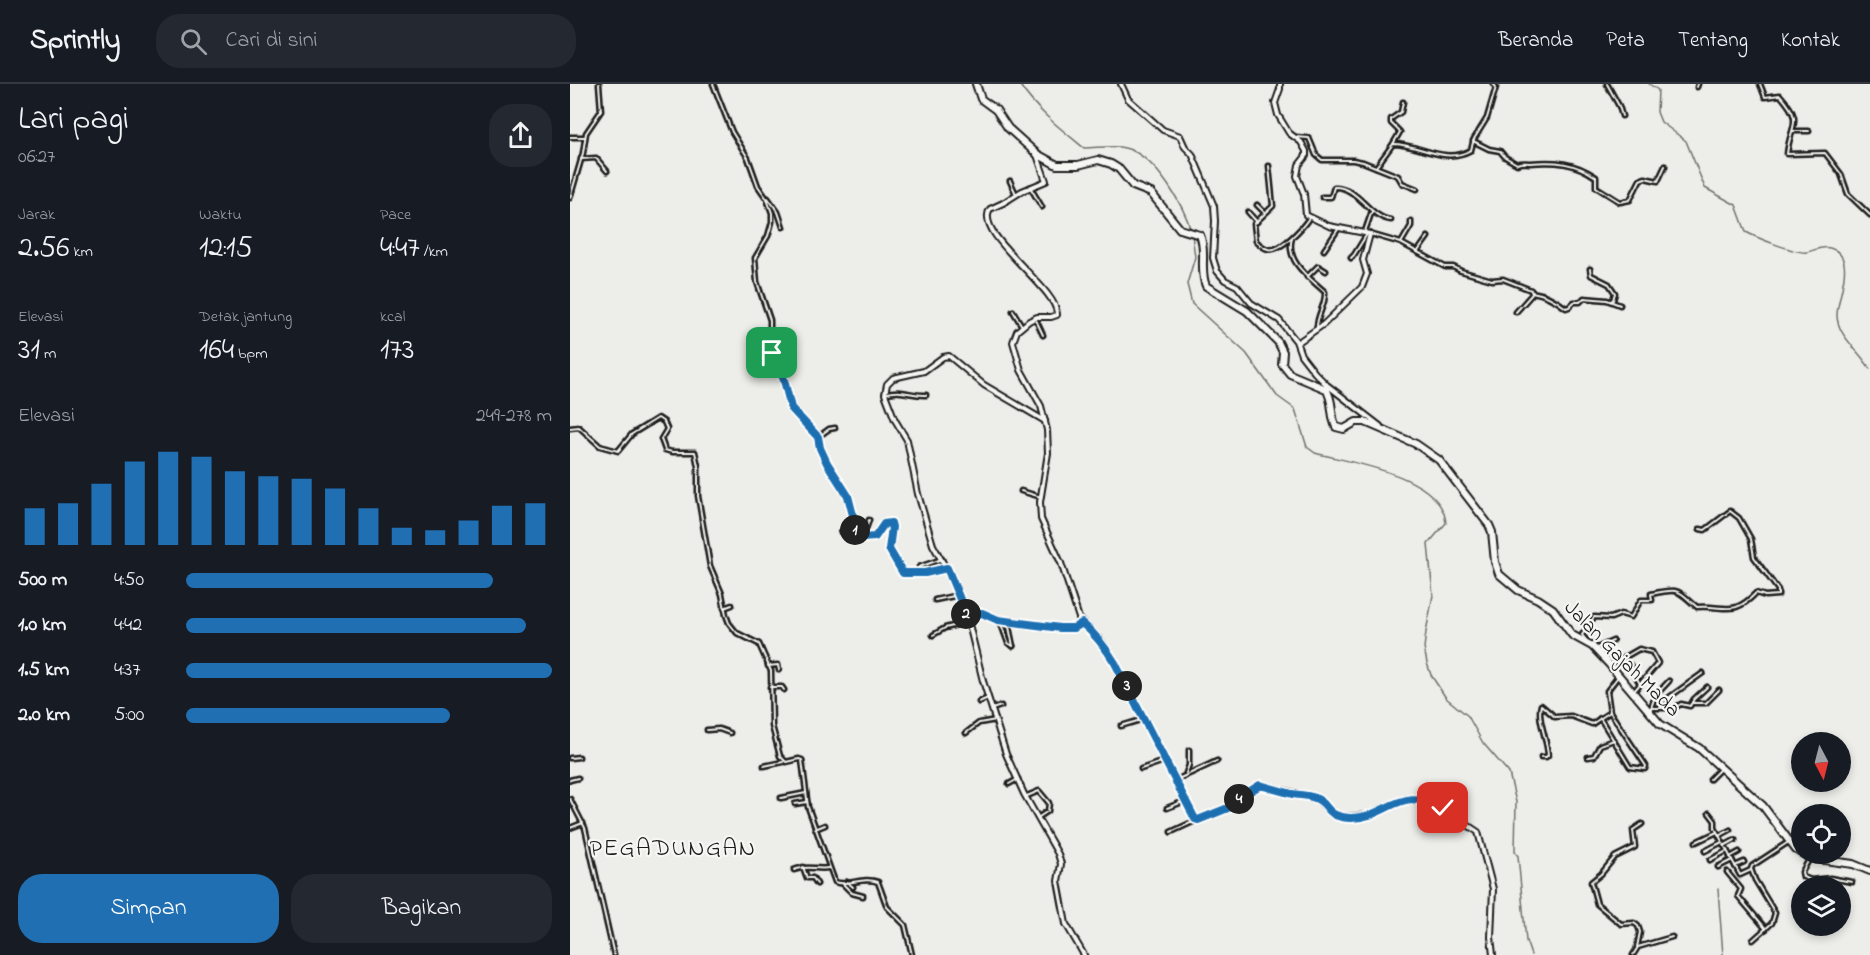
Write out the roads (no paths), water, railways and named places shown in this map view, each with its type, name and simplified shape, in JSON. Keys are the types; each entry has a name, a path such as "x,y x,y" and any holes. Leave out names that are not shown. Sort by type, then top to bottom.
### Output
{"highway":[{"path":"976,84 981,99 996,110 1011,131 1037,154"},
{"name":"Jalan Gajah Mada","path":"1037,154 1058,165 1078,165 1098,160 1111,164 1119,169 1133,186 1151,193 1175,224 1186,231 1200,234 1203,279 1206,286 1246,311 1278,342 1282,352 1282,364 1290,374 1326,389 1332,402 1336,427 1344,429 1356,422 1365,422 1431,453 1439,460 1458,482 1491,529 1495,562 1499,574 1518,590 1553,609 1572,635 1595,649 1660,724 1690,742 1722,767 1766,809 1789,842"},
{"name":"Jalan Gajah Mada","path":"1851,864 1870,871"}],"street":[{"path":"570,198 587,130 600,111 598,84"},
{"path":"713,84 732,132 748,158 760,190 772,202 783,227"},
{"path":"1121,84 1130,101 1163,130 1180,136 1185,147 1192,154 1214,206 1213,258 1217,271 1237,286 1253,305 1279,320 1297,343 1308,366 1327,385 1365,416 1398,437"},
{"path":"1280,84 1281,89 1275,103 1277,112 1284,127 1304,145 1306,151 1306,156 1299,165 1297,178 1305,194 1305,214 1309,218 1401,243 1445,267 1453,267 1461,272 1491,280 1503,279 1532,292 1543,294 1567,308 1584,298 1611,301 1620,305"},
{"path":"1393,144 1405,145 1423,152 1453,156 1471,150 1473,141 1488,114 1496,89 1493,84"},
{"path":"1607,84 1622,116"},
{"path":"1760,84 1765,98 1780,95 1794,117 1795,125 1787,154 1825,153 1840,172 1848,194 1870,215"},
{"path":"1376,167 1400,132 1391,123 1391,118 1401,112 1403,102"},
{"path":"1793,131 1809,130"},
{"path":"570,137 585,137"},
{"path":"1295,137 1309,138 1316,155 1322,160 1353,160 1376,167 1398,176 1402,183 1417,189"},
{"path":"1473,141 1489,149 1500,151 1517,164 1559,161 1577,166 1596,177 1596,187 1620,202 1630,200 1640,180 1645,178 1658,181 1665,166"},
{"path":"1037,154 1046,181 990,209 987,218 1000,240 1048,296 1057,310 1057,315 1054,317 1035,318 1022,326 1014,337 1014,348 1021,370 1041,406 1046,421 1048,453 1040,512 1043,525 1061,563 1079,618 1107,650 1174,781 1197,820"},
{"path":"581,159 596,158 607,171"},
{"path":"1269,166 1273,206 1254,225 1255,240 1269,249 1276,248 1292,237 1309,218"},
{"path":"1010,181 1016,194"},
{"path":"1030,187 1042,207"},
{"path":"1322,197 1331,196 1334,187 1341,187 1353,194 1372,211 1391,220"},
{"path":"766,196 771,208 772,222 755,258 757,282 770,320 771,350 784,380 791,408 818,437 827,463 849,499 855,523 855,536 863,538 876,536 884,524 891,523 888,543 903,573 919,573 947,568"},
{"path":"1257,205 1265,213"},
{"path":"1297,343 1317,330 1362,287 1367,274 1363,260 1372,211"},
{"path":"1248,212 1257,222"},
{"path":"1401,243 1411,226 1411,221"},
{"path":"1324,250 1339,228"},
{"path":"1351,258 1367,234"},
{"path":"1292,237 1290,246 1294,259 1307,277 1326,294 1317,320 1317,330"},
{"path":"1418,251 1428,237"},
{"path":"1307,277 1318,266 1326,271"},
{"path":"1590,268 1591,275 1613,288 1616,293 1611,301"},
{"path":"1516,312 1532,292"},
{"path":"1013,311 1022,326"},
{"path":"1035,318 1043,335"},
{"path":"1046,421 984,385 949,356 943,357 924,371 893,378 887,384 885,394 895,420 908,440 918,494 933,545 947,568 967,616 988,698 1006,754 1026,797 1058,854 1061,864 1058,882 1066,924 1084,955"},
{"path":"885,394 900,391 914,395 926,395"},
{"path":"570,428 579,428 600,446 618,451 632,434 658,418 664,422 667,429 661,439 665,450 695,452 698,496 709,563 722,594 727,620 735,631 759,644 771,673 772,726 780,756 786,762"},
{"path":"818,437 829,429 835,428"},
{"path":"1020,491 1041,497"},
{"path":"1587,643 1582,635 1594,617 1611,618 1621,614 1631,616 1641,600 1652,600 1651,594 1654,592 1676,590 1687,596 1697,607 1710,606 1727,610 1744,605 1756,593 1765,596 1778,595 1778,590 1754,557 1751,539 1736,514 1730,510 1706,530 1700,529"},
{"path":"863,538 868,520"},
{"path":"840,532 855,532"},
{"path":"919,573 919,567 942,559"},
{"path":"934,600 959,595"},
{"path":"724,608 732,605"},
{"path":"967,616 982,613 1000,620 1060,628 1074,628 1082,623"},
{"path":"1000,620 1001,624 1008,644 1013,646 1009,627 1001,624"},
{"path":"933,635 945,628 969,622"},
{"path":"1595,649 1613,641"},
{"path":"1610,666 1643,648 1650,651 1659,662 1633,691"},
{"path":"768,666 778,665 779,670"},
{"path":"1630,665 1640,684"},
{"path":"1661,708 1664,702 1703,674"},
{"path":"1600,718 1630,767 1645,768 1646,766 1610,712 1607,691 1619,676"},
{"path":"1669,681 1655,696 1650,710 1674,708 1682,704 1688,707 1694,703 1706,703 1719,690"},
{"path":"770,687 782,687 784,690"},
{"path":"1694,703 1694,699 1707,687"},
{"path":"979,702 988,698"},
{"path":"1541,757 1548,755 1546,736 1540,717 1541,705 1555,717 1571,716 1592,724 1610,712"},
{"path":"992,709 1001,706"},
{"path":"1121,726 1143,719"},
{"path":"966,733 979,723 996,720"},
{"path":"707,730 719,729 730,733"},
{"path":"1588,757 1594,756 1600,745 1614,740"},
{"path":"1185,775 1189,765 1189,750"},
{"path":"570,758 579,757"},
{"path":"764,766 802,760 807,802 836,883 843,884 868,879 878,882 887,907 905,925 912,955"},
{"path":"1141,769 1164,761"},
{"path":"1174,781 1217,761"},
{"path":"1710,779 1722,767"},
{"path":"570,780 578,778"},
{"path":"1009,784 1018,780"},
{"path":"1172,832 1228,808 1260,785 1316,798 1332,814 1345,817 1368,815 1407,799 1416,799 1439,806 1478,832 1480,836 1493,889 1491,937 1493,955"},
{"path":"1026,797 1039,791 1049,803 1048,811 1039,817"},
{"path":"781,798 806,793"},
{"path":"570,800 583,823 614,955"},
{"path":"1167,808 1185,801"},
{"path":"795,804 807,802"},
{"path":"1709,813 1740,875 1751,870 1752,866 1789,842"},
{"path":"570,828 583,823"},
{"path":"1634,955 1640,932 1638,926 1634,923 1622,924 1598,906 1591,882 1615,857 1635,847 1633,830 1641,824"},
{"path":"815,829 825,825"},
{"path":"1719,836 1730,830"},
{"path":"1696,842 1717,832"},
{"path":"1724,846 1735,840"},
{"path":"1705,851 1722,842"},
{"path":"1710,860 1727,851"},
{"path":"1718,867 1739,852"},
{"path":"1735,866 1744,862"},
{"path":"1807,864 1802,872 1803,877 1811,880 1830,878 1852,882"},
{"path":"794,870 803,867 829,868"},
{"path":"803,867 807,878 813,878 817,884"},
{"path":"1751,870 1775,913 1774,920 1753,940"},
{"path":"1727,872 1741,889 1739,897 1766,929"},
{"path":"847,882 853,887"},
{"path":"843,884 852,893 863,896"},
{"path":"1637,947 1672,937"}],"waterway":[{"path":"1019,84 1041,111 1084,148 1126,148 1150,163 1176,197 1191,231"},
{"path":"1649,84 1658,90 1657,112 1661,122 1686,141 1705,188 1736,205 1746,232 1802,252 1821,248 1830,248 1838,252 1845,268 1838,307 1838,323 1845,337 1870,369"},
{"path":"1192,235 1195,257 1187,284 1192,304 1246,353 1277,396 1295,409 1307,447 1315,453 1372,467 1413,482 1429,493 1441,507 1446,523 1428,544 1433,595 1424,648 1427,663 1431,675 1446,698 1468,716 1483,743 1509,773 1516,802 1515,852 1518,856 1526,941 1531,955"},
{"path":"1718,889 1723,955"}],"district":[{"name":"PEGADUNGAN","path":"673,847"}]}
